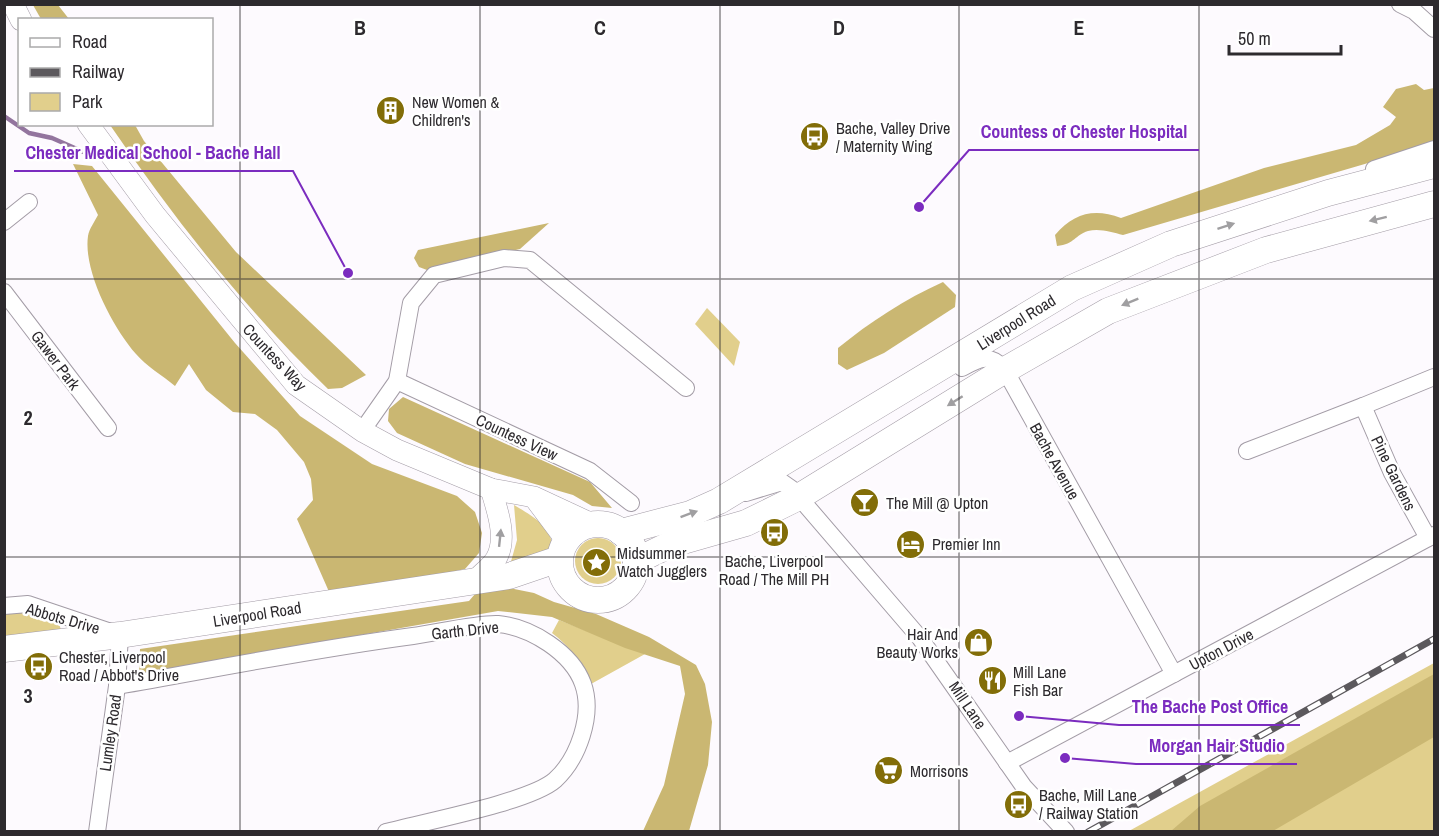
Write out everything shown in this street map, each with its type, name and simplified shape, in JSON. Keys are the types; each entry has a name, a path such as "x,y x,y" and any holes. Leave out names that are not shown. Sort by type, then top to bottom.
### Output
{"highway":[{"name":"Liverpool Road","path":"621,532 679,517 719,501 1072,288 1170,244 1328,193 1434,165"},
{"path":"1328,193 1401,186 1434,178"},
{"path":"636,561 669,545 746,523 797,498 1005,370 1108,311 1266,250 1434,204"},
{"path":"592,524 606,525 621,532 630,542 636,561 630,583 621,593 608,599 588,599 569,587 562,576 563,549 576,530 592,524"},
{"name":"Liverpool Road","path":"509,576 563,549"},
{"name":"Liverpool Road","path":"4,649 120,635 509,576 569,587"}],"main road":[{"path":"13,4 20,18"},
{"name":"Countess Way","path":"88,126 155,215 296,384 362,431 397,450 491,489 534,497 592,524"},
{"path":"476,580 497,558 500,543 501,527 491,489"},
{"path":"534,497 563,549"}],"street":[{"path":"1400,4 1426,18"},
{"path":"1328,193 1374,169 1434,149"},
{"path":"4,222 29,202"},
{"path":"362,431 397,381 411,303 434,275 504,258 530,260 686,388"},
{"name":"Gawer Park","path":"4,292 108,428"},
{"path":"880,405 934,384 978,358 988,357 997,360 1005,370"},
{"name":"Bache Avenue","path":"1005,370 1174,674"},
{"path":"1247,451 1434,377"},
{"name":"Countess View","path":"397,381 590,471 632,503"},
{"name":"Pine Gardens","path":"1363,406 1392,473 1431,537"},
{"name":"Mill Lane","path":"719,501 782,482 792,489 797,498 920,638 1024,787 1066,831"},
{"name":"Upton Drive","path":"1007,763 1431,537"},
{"name":"Abbots Drive","path":"4,606 28,604 120,635"},
{"name":"Garth Drive","path":"117,686 382,640 498,624 534,634 566,657 584,685 586,721 575,755 554,780 528,795 386,831"},
{"name":"Lumley Road","path":"97,831 117,686 120,635"}],"green space":[{"path":"707,308 740,342 734,366 695,324"},
{"path":"514,505 545,527 553,548 510,565 517,540"},
{"path":"598,538 607,539 615,544 620,552 620,570 615,578 607,583 598,584 589,583 581,578 576,570 575,561 576,552 581,544 589,539"},
{"path":"19,610 58,620 61,630 5,639 5,611"},
{"path":"559,620 645,654 591,684 575,656 552,633"},
{"path":"1434,663 1434,831 1129,831"}],"shaded area":[{"path":"33,5 58,5 68,18 40,18"},
{"path":"1416,84 1424,90 1434,88 1433,144 1123,235 1092,230 1068,243 1057,246 1055,235 1077,217 1085,214 1102,213 1121,218 1264,168 1356,145 1390,125 1396,117 1383,107 1396,89"},
{"path":"111,126 136,126 144,141 236,252 366,375 342,388 328,389 240,296 160,195"},
{"path":"73,164 92,166 235,343 300,416 372,464 457,496 475,512 482,533 479,553 465,569 394,585 330,594 297,519 313,500 311,479 304,462 277,430 255,414 233,412 206,390 189,364 175,386 140,358 118,330 95,282 90,266 88,236 98,215"},
{"path":"549,223 520,249 427,270 419,267 414,258 418,250"},
{"path":"943,282 956,295 955,307 884,353 847,370 838,364 838,348 850,338 902,303"},
{"path":"403,397 590,482 612,508 592,506 573,495 465,464 397,433 388,421 389,409"},
{"path":"481,587 504,587 534,593 554,602 596,614 649,637 696,665 705,684 712,722 708,765 689,831 643,831 664,785 685,694 680,666 625,648 552,617 498,611 139,674 140,649 469,601"},
{"path":"1434,674 1434,737 1273,831 1171,831 1200,806"}],"waterway":[{"path":"4,116 18,126"},
{"path":"19,126 29,133 52,138 86,153"}],"railway":[{"path":"1088,832 1434,639"}],"place":[{"name":"New Women & Children's","path":"391,111"},
{"name":"Bache, Valley Drive / Maternity Wing","path":"815,137"},
{"name":"Countess of Chester Hospital","path":"919,207"},
{"name":"Chester Medical School - Bache Hall","path":"348,273"},
{"name":"The Mill @ Upton","path":"865,503"},
{"name":"Bache, Liverpool Road / The Mill PH","path":"774,533"},
{"name":"Premier Inn","path":"911,544"},
{"name":"Midsummer Watch Jugglers","path":"596,562"},
{"name":"Hair And Beauty Works","path":"979,643"},
{"name":"Chester, Liverpool Road / Abbot's Drive","path":"38,666"},
{"name":"Mill Lane Fish Bar","path":"992,681"},
{"name":"The Bache Post Office","path":"1019,716"},
{"name":"Morgan Hair Studio","path":"1065,758"},
{"name":"Morrisons","path":"889,771"},
{"name":"Bache, Mill Lane / Railway Station","path":"1018,804"}]}
